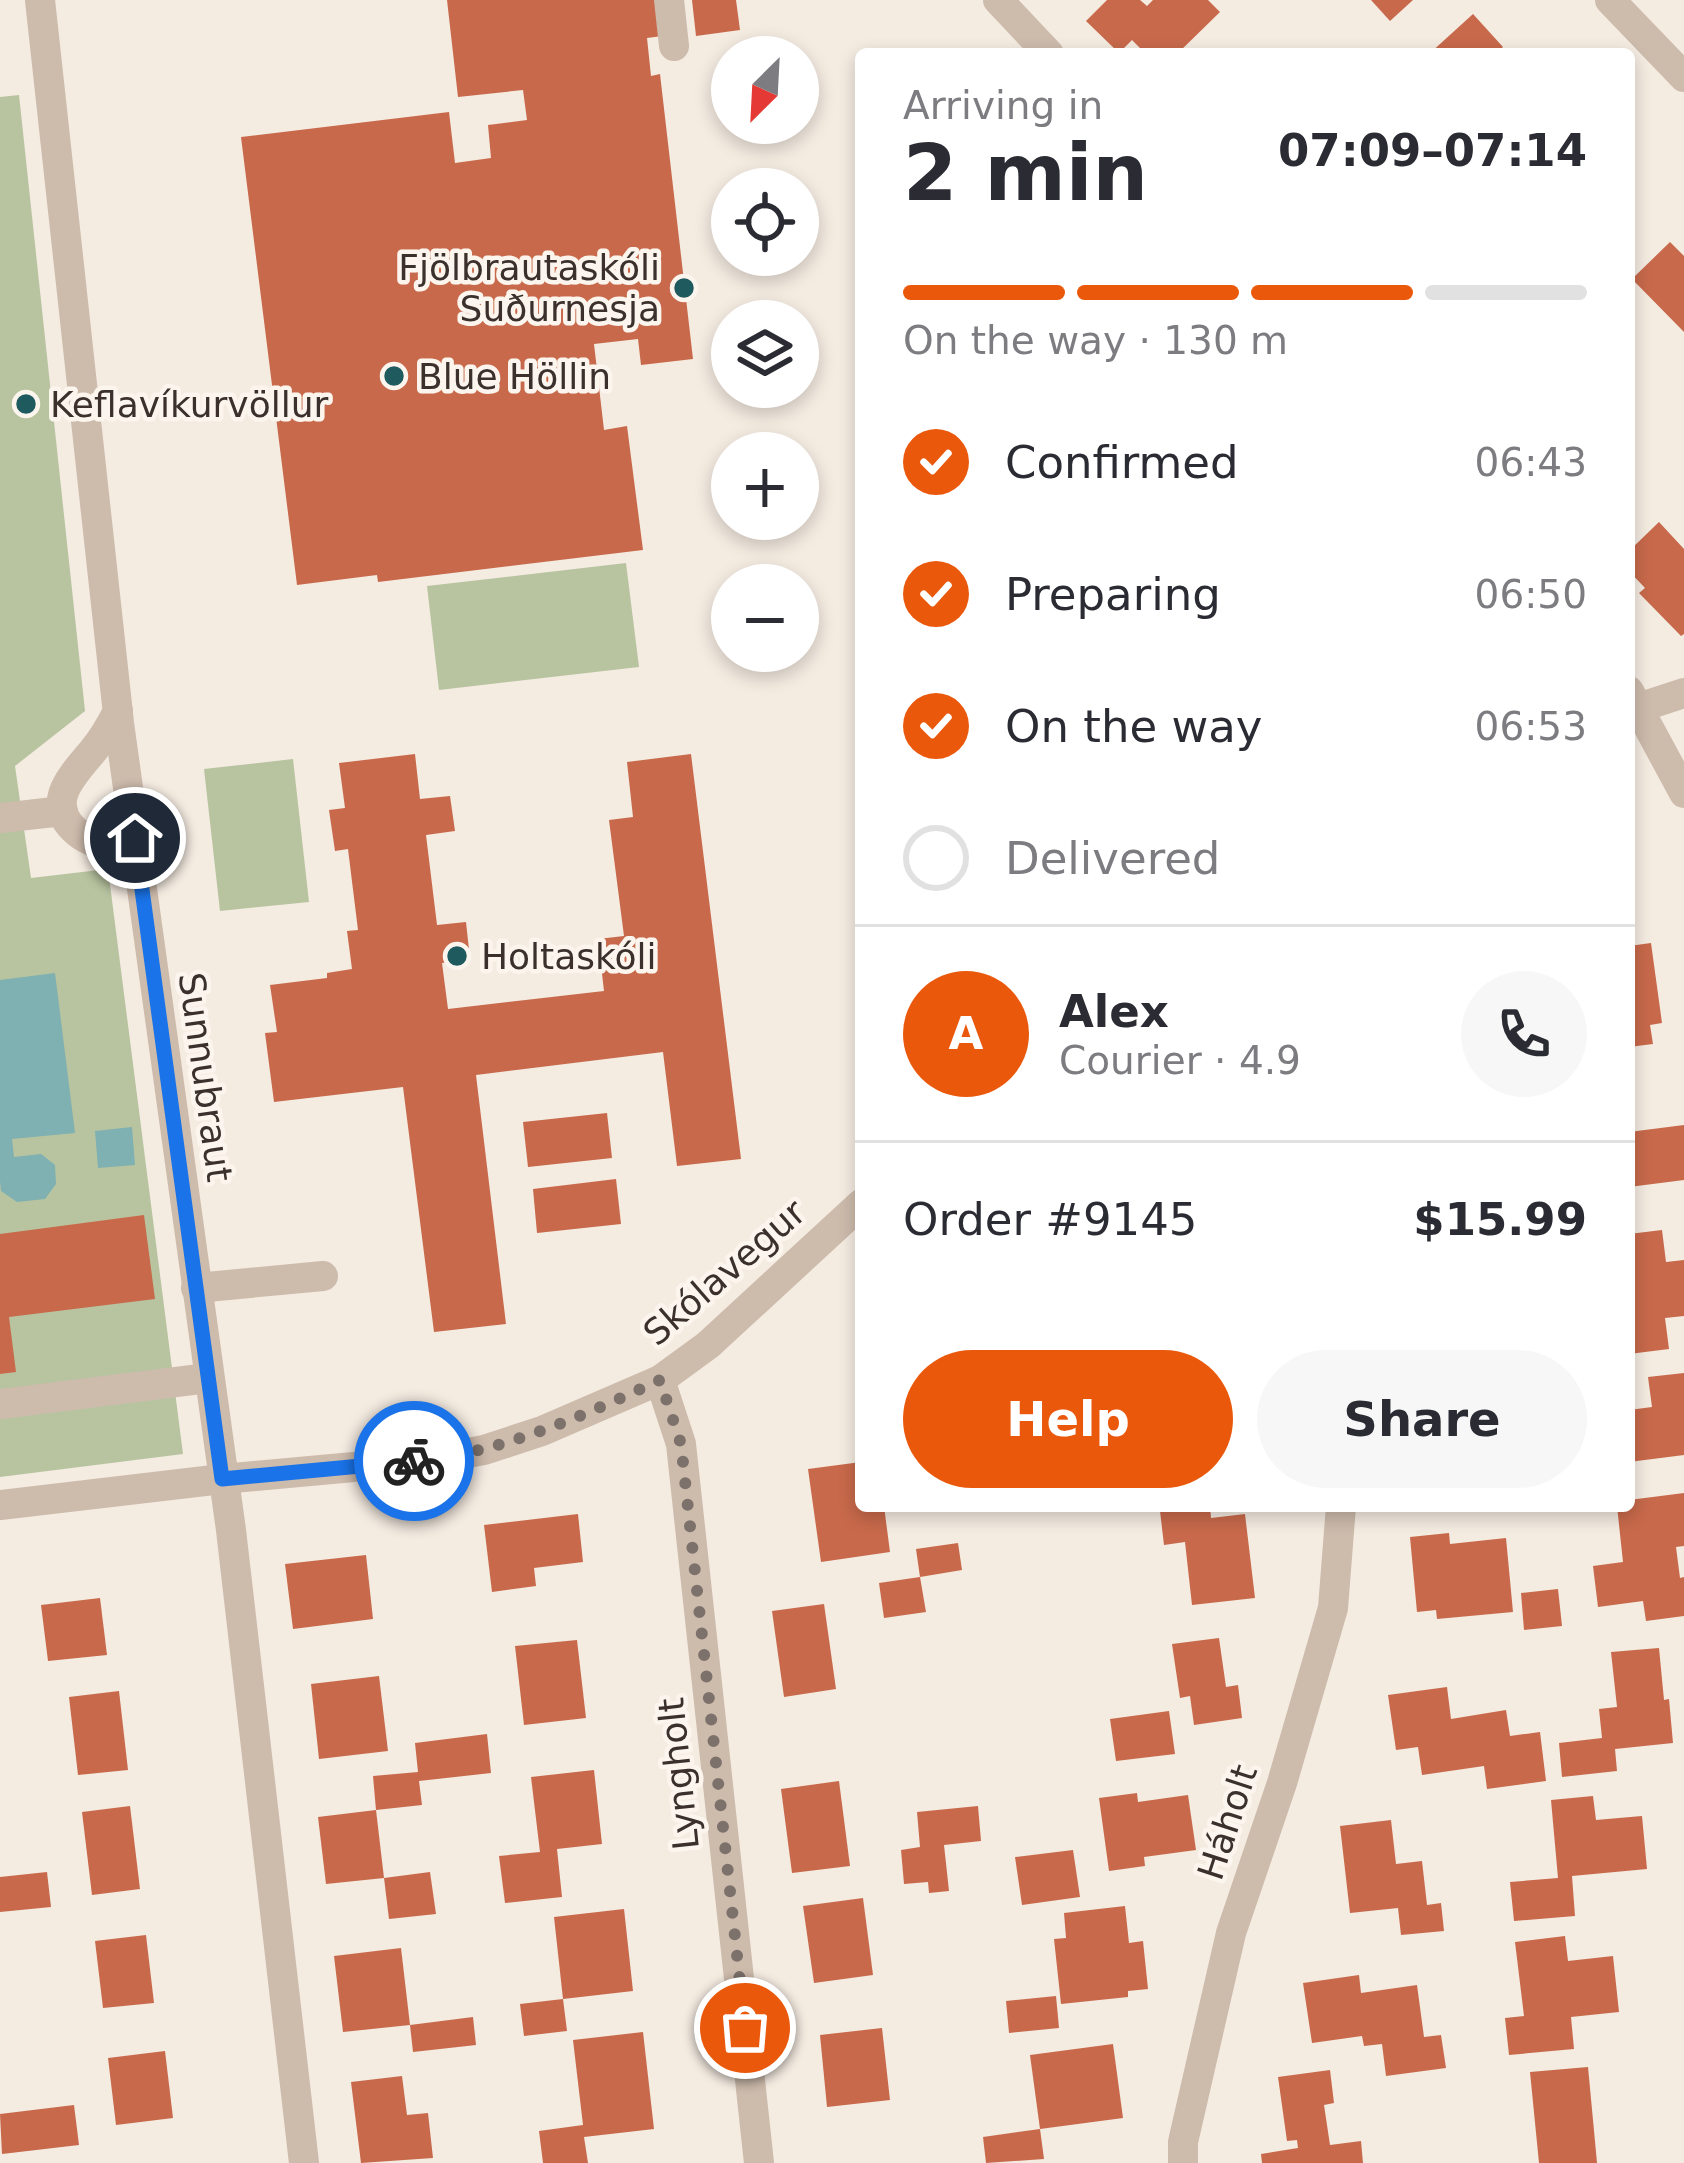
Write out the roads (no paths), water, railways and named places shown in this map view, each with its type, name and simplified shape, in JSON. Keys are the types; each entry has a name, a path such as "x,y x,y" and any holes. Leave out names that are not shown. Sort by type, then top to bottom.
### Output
{"street":[{"name":"Sunnubraut","path":"40,0 118,711 231,1530 304,2163"},
{"path":"669,0 674,46"},
{"path":"998,0 1043,48"},
{"path":"1610,0 1684,77"},
{"path":"1635,702 1684,692"},
{"path":"1635,708 1684,793"},
{"path":"118,711 102,739 69,777 62,794 63,811 83,838 118,856 140,877"},
{"path":"0,818 63,811"},
{"name":"Skólavegur","path":"0,1505 430,1460 484,1450 561,1424 660,1380 708,1345 855,1210"},
{"path":"196,1288 323,1276"},
{"path":"0,1404 208,1378"},
{"name":"Lyngholt","path":"660,1380 681,1444 759,2163"},
{"name":"Háholt","path":"1183,2163 1183,2142 1231,1933 1282,1783 1333,1608 1341,1512"}],"water":[{"path":"55,973 75,1133 12,1139 14,1157 41,1154 55,1165 56,1184 45,1199 17,1202 1,1191 0,1181 0,980"},
{"path":"132,1127 135,1165 98,1168 95,1131"}],"place":[{"name":"Fjölbrautaskóli Suðurnesja","path":"684,288"},
{"name":"Blue Höllin","path":"394,376"},
{"name":"Keflavíkurvöllur","path":"26,404"},
{"name":"Holtaskóli","path":"457,956"}]}
